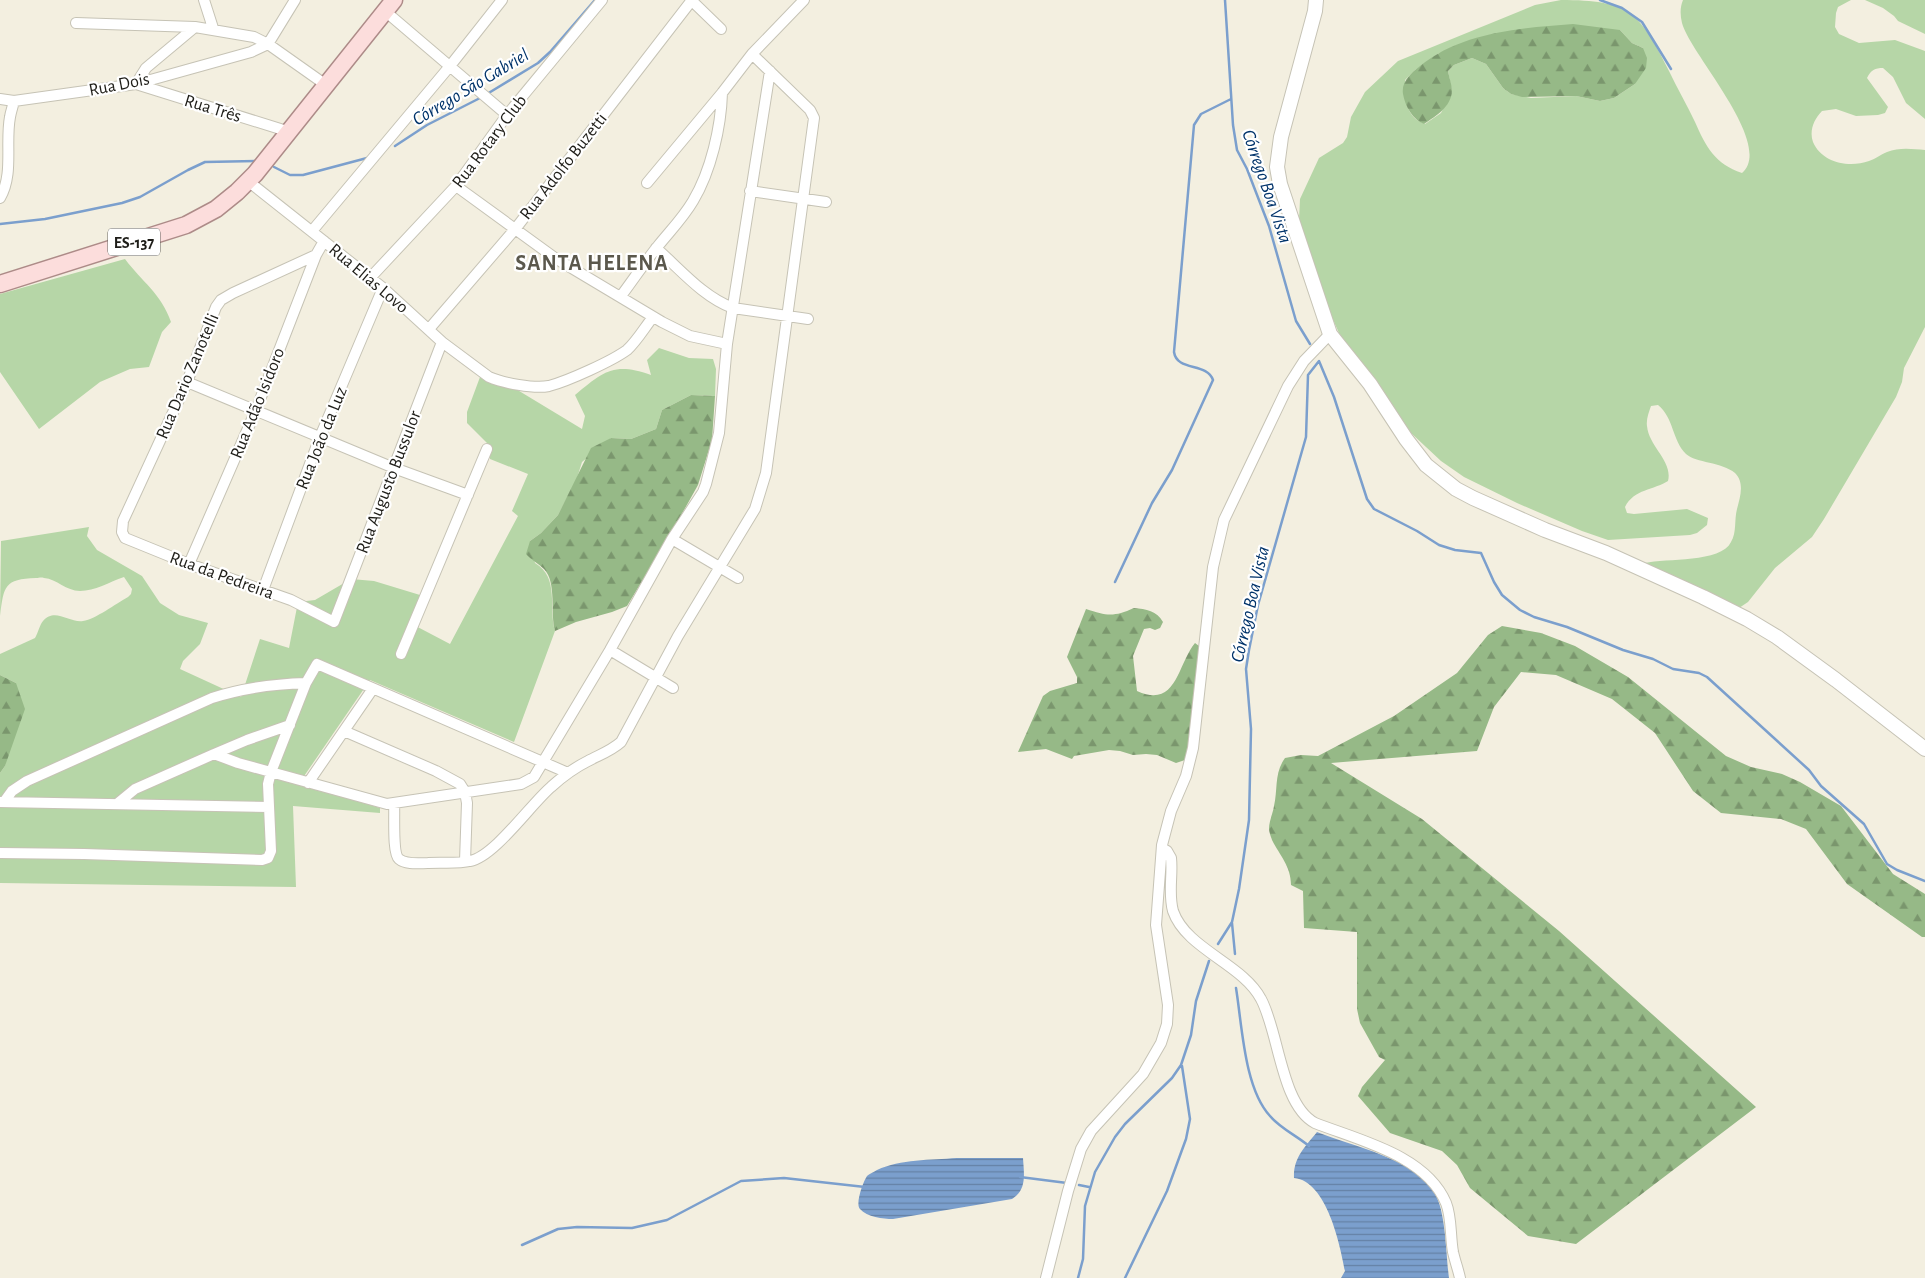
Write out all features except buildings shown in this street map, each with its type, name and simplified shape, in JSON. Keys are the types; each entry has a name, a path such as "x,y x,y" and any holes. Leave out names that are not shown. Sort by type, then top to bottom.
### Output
{"main road":[{"name":"ES-137","path":"0,284 186,225 216,209 255,174 389,6"}],"street":[{"path":"204,0 213,28"},
{"path":"268,44 295,0"},
{"path":"312,231 450,66 502,0"},
{"name":"Rua Rotary Club","path":"370,278 456,186 507,115 602,0"},
{"path":"692,0 721,29"},
{"name":"Rua Adolfo Buzetti","path":"429,329 516,228 692,0"},
{"path":"647,182 722,93 752,54 804,0"},
{"path":"1316,0 1315,11 1283,128 1277,167 1282,190 1330,334 1370,384 1406,439 1426,465 1456,489 1545,530 1606,553 1704,596 1747,619 1777,637 1836,680 1925,749"},
{"path":"389,6 450,66 507,115"},
{"path":"76,23 213,28 254,37 268,44 326,85"},
{"path":"136,84 146,68 195,27"},
{"name":"Rua Dois","path":"0,99 14,101 136,84 251,52 268,44"},
{"path":"394,803 395,848 396,856 399,860 417,863 465,862 481,857 492,848 550,787 568,773 613,749 621,742 654,678 755,509 766,473 814,118 810,110 752,54"},
{"path":"214,754 238,763 379,803 394,803 520,784 534,777 610,650 672,539 703,492 719,432 727,344 770,71"},
{"name":"Rua Três","path":"136,84 290,132"},
{"path":"621,296 656,248 683,217 700,186 713,151 721,112 722,93"},
{"path":"0,198 5,187 10,117 14,101"},
{"name":"Rua Elias Lovo","path":"255,174 312,231 383,288 442,342 489,377 496,380 548,386 627,350 653,316"},
{"path":"456,186 556,258 674,329 690,336 727,344"},
{"path":"750,191 826,202"},
{"name":"Rua Adão Isidoro","path":"189,564 256,410 316,255 324,241"},
{"path":"656,248 711,297 733,308 808,319"},
{"name":"Rua Dario Zanotelli","path":"124,521 186,382 216,307 221,300 248,285 316,255"},
{"name":"Rua João da Luz","path":"263,590 320,437 383,288"},
{"path":"1046,1278 1068,1191 1081,1149 1091,1131 1143,1074 1161,1043 1167,1024 1168,1005 1156,925 1162,848 1171,811 1186,776 1193,748 1213,567 1224,520 1288,386 1304,361 1330,334"},
{"name":"Rua Augusto Bussulor","path":"334,622 442,342"},
{"path":"186,382 394,468 468,495"},
{"path":"401,654 487,449"},
{"name":"Rua da Pedreira","path":"124,521 122,532 125,538 189,564 291,600 334,622"},
{"path":"672,539 738,578"},
{"path":"610,650 673,688"},
{"path":"0,853 262,860 268,858 270,856 270,807 268,784 271,772 306,683 317,664 372,690 568,773"},
{"path":"2,802 12,791 27,781 212,698 234,691 258,687 306,683"},
{"path":"308,783 372,690"},
{"path":"118,803 135,789 247,740 290,725"},
{"path":"344,731 455,780 460,784 465,792 467,803 465,862"},
{"path":"534,777 550,787"},
{"path":"2,802 270,807"},
{"path":"1162,848 1168,851 1171,858 1171,902 1174,913 1181,925 1194,939 1246,981 1262,1000 1293,1098 1303,1114 1315,1123 1385,1150 1403,1159 1429,1178 1446,1203 1450,1219 1453,1252 1460,1278"}],"green space":[{"path":"1561,0 1584,1 1602,3 1630,13 1640,23 1659,51 1712,154 1725,165 1742,173 1749,160 1748,142 1740,121 1688,37 1681,17 1683,0 1851,0 1838,7 1835,27 1839,34 1859,43 1895,40 1925,51 1925,119 1906,103 1893,77 1883,68 1880,68 1872,71 1867,78 1888,107 1885,113 1856,116 1836,109 1822,111 1812,129 1812,138 1817,149 1823,155 1845,164 1869,161 1896,149 1925,150 1925,327 1904,368 1902,382 1896,397 1812,537 1775,568 1748,602 1736,610 1664,587 1644,577 1641,569 1645,563 1705,557 1725,549 1731,542 1734,534 1741,490 1738,477 1730,469 1690,457 1686,454 1678,442 1667,416 1658,405 1651,406 1647,418 1647,426 1652,441 1667,467 1668,481 1639,493 1625,507 1627,513 1687,509 1708,518 1707,525 1697,533 1690,535 1608,540 1582,531 1517,503 1464,477 1441,461 1411,433 1355,369 1310,268 1299,221 1300,199 1319,158 1343,143 1347,137 1351,117 1365,92 1398,61 1535,5","holes":["1620,30 1632,43 1643,48 1635,84 1614,98 1600,101 1576,96 1531,98 1511,94 1503,88 1486,64 1472,58 1454,65 1448,71 1452,91 1441,113 1425,124 1413,117 1406,100 1405,80 1415,70 1439,53"]},
{"path":"1865,0 1925,0 1925,34 1898,21 1883,8"},
{"path":"1573,24 1620,30 1632,43 1643,48 1647,58 1646,68 1635,84 1614,98 1600,101 1576,96 1522,97 1511,94 1503,88 1486,64 1472,58 1454,65 1448,71 1452,89 1451,97 1438,114 1424,124 1413,116 1408,108 1403,94 1405,82 1410,75 1436,55 1473,39 1493,34 1533,27"},
{"path":"125,259 157,295 171,322 162,332 149,367 130,369 100,382 39,429 0,372 0,294"},
{"path":"659,348 689,358 713,359 716,369 715,396 691,395 662,410 656,429 631,439 611,438 582,462 577,478 558,515 541,533 530,541 535,563 543,569 548,577 552,594 555,631 514,742 370,680 300,782 380,808 380,813 293,806 296,887 0,883 0,773 5,766 16,683 0,675 0,654 35,638 42,622 52,615 78,621 88,620 128,597 132,589 124,577 86,591 70,589 53,580 43,578 17,580 8,586 5,591 0,616 1,541 89,527 87,536 97,550 142,576 160,603 179,615 208,623 200,644 183,661 180,669 241,697 260,639 289,648 298,602 315,600 351,579 374,581 420,595 423,594 410,623 450,644 518,516 512,511 528,474 490,459 490,446 467,423 467,412 483,369 582,429 585,416 575,395 594,380 610,371 628,369 651,375 647,360"},
{"path":"691,395 715,396 712,440 698,485 669,537 627,606 576,622 555,631 550,582 544,569 526,554 530,541 541,533 558,515 591,448 611,438 631,439 656,429 662,410"},
{"path":"1134,608 1151,611 1158,615 1163,622 1160,628 1155,630 1150,628 1144,629 1133,656 1137,691 1150,695 1160,694 1168,690 1195,643 1203,649 1202,699 1185,760 1176,763 1157,755 1133,755 1109,750 1074,756 1072,759 1046,749 1018,752 1043,696 1050,691 1077,683 1077,677 1067,657 1086,609 1110,615"},
{"path":"1502,626 1541,633 1575,646 1628,677 1726,756 1751,767 1782,774 1800,782 1841,806 1893,874 1925,894 1925,937 1922,937 1847,884 1806,829 1781,819 1721,813 1693,791 1655,733 1612,699 1556,675 1521,672 1494,707 1477,751 1331,763 1422,819 1559,931 1756,1107 1576,1244 1528,1236 1470,1188 1457,1165 1442,1151 1390,1133 1358,1096 1362,1087 1385,1060 1379,1057 1360,1023 1357,1009 1357,932 1304,928 1303,891 1291,885 1291,878 1287,867 1272,840 1269,830 1279,769 1285,758 1301,755 1318,756 1394,716 1457,673 1488,635"},
{"path":"0,675 16,683 25,709 5,766 0,773"}],"water":[{"path":"1317,1132 1382,1155 1413,1171 1426,1182 1439,1202 1445,1234 1449,1278 1341,1278 1345,1271 1340,1246 1330,1216 1315,1190 1305,1182 1294,1178 1295,1164 1304,1148"},
{"path":"957,1158 1023,1158 1024,1181 1020,1191 1012,1199 893,1219 871,1216 860,1209 859,1198 867,1176 877,1170 906,1162"}],"waterway":[{"name":"Córrego São Gabriel","path":"487,94 538,63 550,52 595,0"},
{"name":"Córrego Boa Vista","path":"1225,0 1233,125 1237,150 1247,169 1269,226 1296,321 1310,344"},
{"path":"1600,0 1622,8 1642,22 1671,69"},
{"name":"Córrego São Gabriel","path":"395,146 427,125 482,97"},
{"path":"1115,582 1152,503 1172,470 1213,380 1210,374 1205,371 1181,362 1176,358 1174,352 1194,125 1201,114 1231,99"},
{"name":"Córrego São Gabriel","path":"274,167 290,175 303,175 367,158"},
{"name":"Córrego São Gabriel","path":"0,224 45,219 122,203 140,197 205,162 259,161"},
{"path":"1218,944 1232,922 1249,820 1251,729 1246,669 1249,650 1258,605 1306,437 1308,375 1319,361 1334,397 1367,499 1374,509 1417,531 1439,545 1455,550 1481,553 1502,595 1520,610 1623,650 1653,659 1673,669 1699,673 1707,677 1809,770 1821,786 1864,824 1887,864 1925,881"},
{"path":"1232,923 1235,954"},
{"name":"Córrego Boa Vista","path":"1078,1278 1083,1259 1085,1206 1095,1172 1115,1137 1125,1124 1172,1078 1181,1065 1191,1035 1196,1001 1209,961"},
{"path":"1236,988 1249,1073 1261,1104 1274,1120 1309,1146"},
{"path":"1125,1278 1167,1191 1186,1139 1190,1119 1182,1066"},
{"path":"1020,1177 1067,1183"},
{"path":"522,1245 558,1229 577,1227 632,1228 667,1220 741,1181 784,1178 865,1187"},
{"path":"1079,1185 1089,1187"}],"district":[{"name":"SANTA HELENA","path":"592,262"}]}
